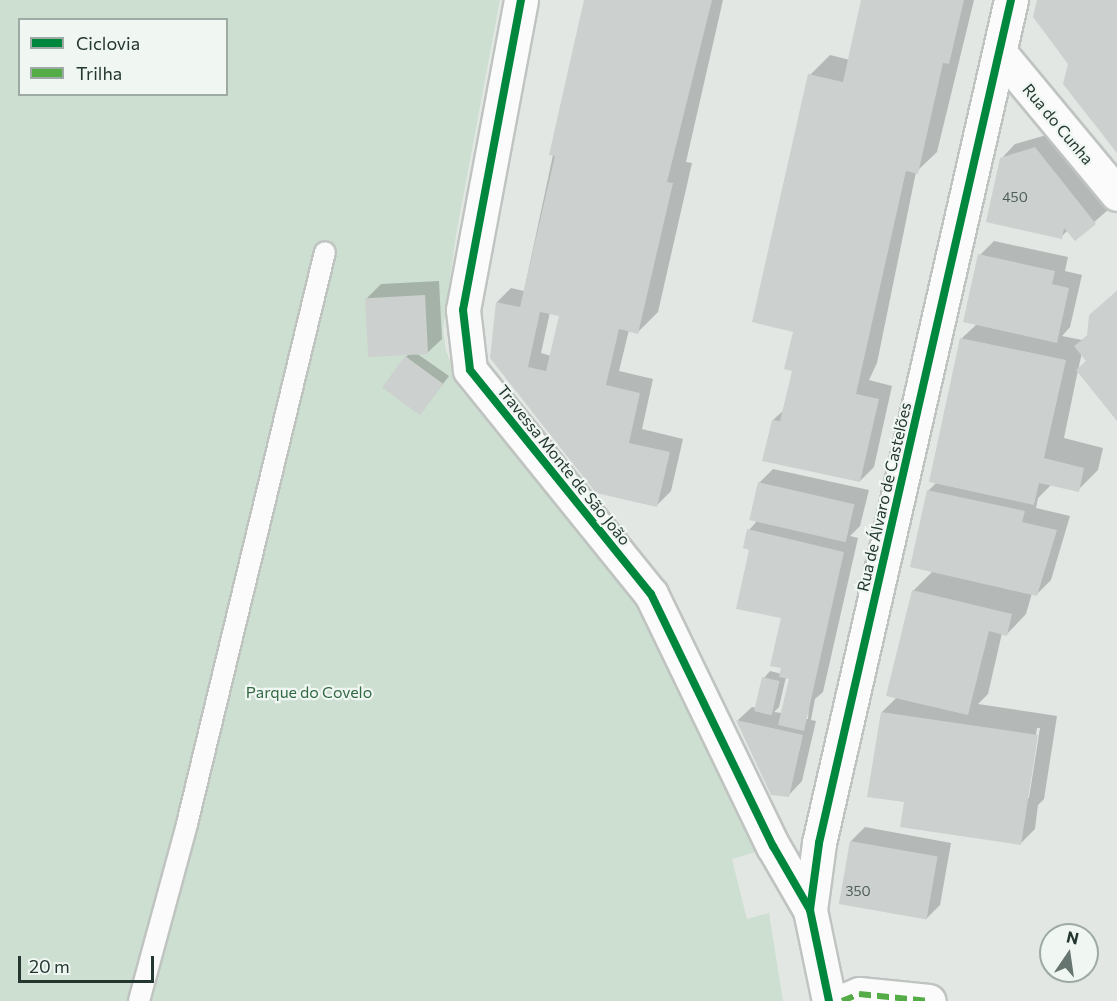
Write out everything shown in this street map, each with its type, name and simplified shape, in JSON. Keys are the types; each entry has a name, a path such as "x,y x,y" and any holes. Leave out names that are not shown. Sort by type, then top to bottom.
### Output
{"street":[{"name":"Travessa Monte de São João","path":"521,0 463,310 470,370 651,594 773,846 810,910"},
{"name":"Rua de Álvaro de Castelões","path":"829,1001 810,910 819,843 1011,0"},
{"name":"Rua do Cunha","path":"1000,53 1117,194"},
{"path":"842,1001 859,994 929,1001"}],"lane":[{"path":"139,1001 187,824 325,252"}],"green space":[{"name":"Parque do Covelo","path":"0,0 500,0 456,235 443,330 446,351 464,393 641,606 693,709 756,852 732,859 747,919 769,913 783,1001 0,1001"}],"building":[{"path":"584,0 712,0 667,182 673,183 638,334 619,329 606,385 640,393 629,443 670,452 657,507 596,493 490,358 496,302 520,307 555,156 549,155","holes":["540,312 559,316 546,371 528,367"]},
{"path":"861,0 964,0 949,64 943,63 918,174 906,171 856,394 879,399 860,482 762,461 772,420 780,421 792,371 784,369 793,332 752,322 808,74 843,82"},
{"path":"1037,0 1117,0 1117,153 1063,84 1068,64 1033,17"},
{"path":"1035,147 1096,224 1075,241 1064,228 1062,239 986,222 1000,158"},
{"path":"978,254 1055,271 1052,284 1069,288 1057,343 963,322"},
{"path":"1117,291 1117,421 1076,370 1086,361 1074,346 1087,336 1089,315"},
{"path":"425,295 428,354 368,357 365,298"},
{"path":"960,338 1066,360 1044,458 1084,468 1079,492 1039,483 1034,505 929,482"},
{"path":"405,356 443,384 420,415 382,388"},
{"path":"758,482 854,504 846,542 749,520"},
{"path":"927,490 1025,511 1022,522 1057,530 1037,596 910,567"},
{"path":"747,529 844,552 804,731 778,725 789,679 779,677 781,668 770,666 781,618 736,609 749,550 743,548"},
{"path":"912,590 1012,614 1007,636 989,631 968,715 886,696"},
{"path":"762,677 780,681 772,715 754,711"},
{"path":"881,712 1038,735 1021,845 900,827 904,802 867,797"},
{"path":"736,720 803,735 789,797 771,795"},
{"path":"850,841 938,856 927,919 839,904"}],"marked path":[{"path":"842,1001 859,994 929,1001"}],"cycle path":[{"path":"521,0 463,310 470,370 651,594 773,846 810,910"},
{"path":"829,1001 810,910 819,843 1011,0"}]}
